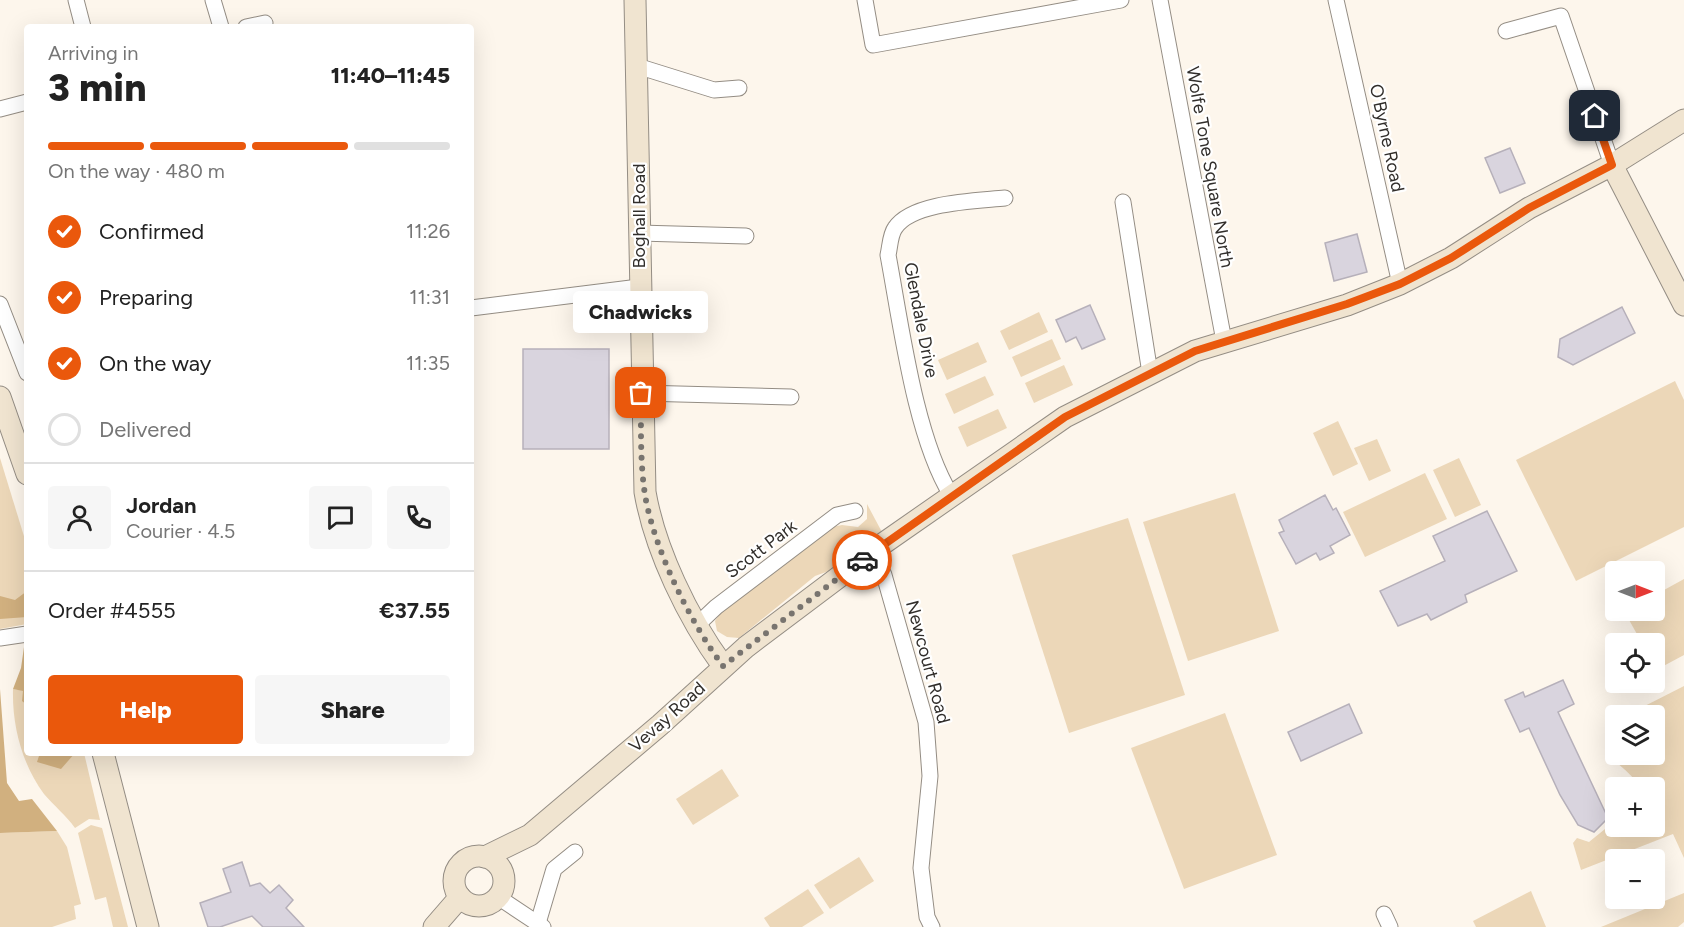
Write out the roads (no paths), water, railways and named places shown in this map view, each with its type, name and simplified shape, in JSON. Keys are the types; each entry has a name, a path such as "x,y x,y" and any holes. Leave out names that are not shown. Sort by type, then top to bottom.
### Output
{"main road":[{"name":"Boghall Road","path":"635,0 642,451 648,508 659,542 696,626 723,666"},
{"name":"Vevay Road","path":"498,897 504,884 502,873 530,835 660,725 723,666 951,495 1065,417 1195,351 1347,304 1400,284 1451,258 1529,208 1612,165 1684,120"},
{"path":"1612,165 1684,305"},
{"path":"0,397 24,465"},
{"path":"104,756 148,927"},
{"name":"Vevay Road","path":"460,897 454,880 458,868 469,859 485,857 530,835"},
{"path":"485,857 494,861 502,873"},
{"path":"434,927 460,897 478,906 492,902 498,897"}],"street":[{"path":"76,0 82,24"},
{"path":"213,0 220,24"},
{"path":"865,0 873,45 1121,0"},
{"name":"Wolfe Tone Square North","path":"1160,0 1224,341"},
{"name":"O'Byrne Road","path":"1336,0 1400,284"},
{"path":"1506,31 1561,16 1612,165"},
{"path":"260,24 265,23"},
{"path":"637,66 714,90 739,88"},
{"path":"0,109 24,103"},
{"name":"Glendale Drive","path":"951,495 922,421 888,255 894,230 904,218 950,204 1005,198"},
{"path":"1123,202 1150,373"},
{"path":"639,233 746,236"},
{"path":"474,308 639,287"},
{"path":"0,304 24,366"},
{"path":"641,393 791,397"},
{"name":"Scott Park","path":"696,626 837,515 855,511"},
{"name":"Newcourt Road","path":"873,552 884,575 926,722 930,776 921,868 927,917 932,927"},
{"path":"0,638 24,634"},
{"path":"498,897 541,925 554,869 575,852"}],"place":[{"name":"Chadwicks","path":"641,393"}]}
